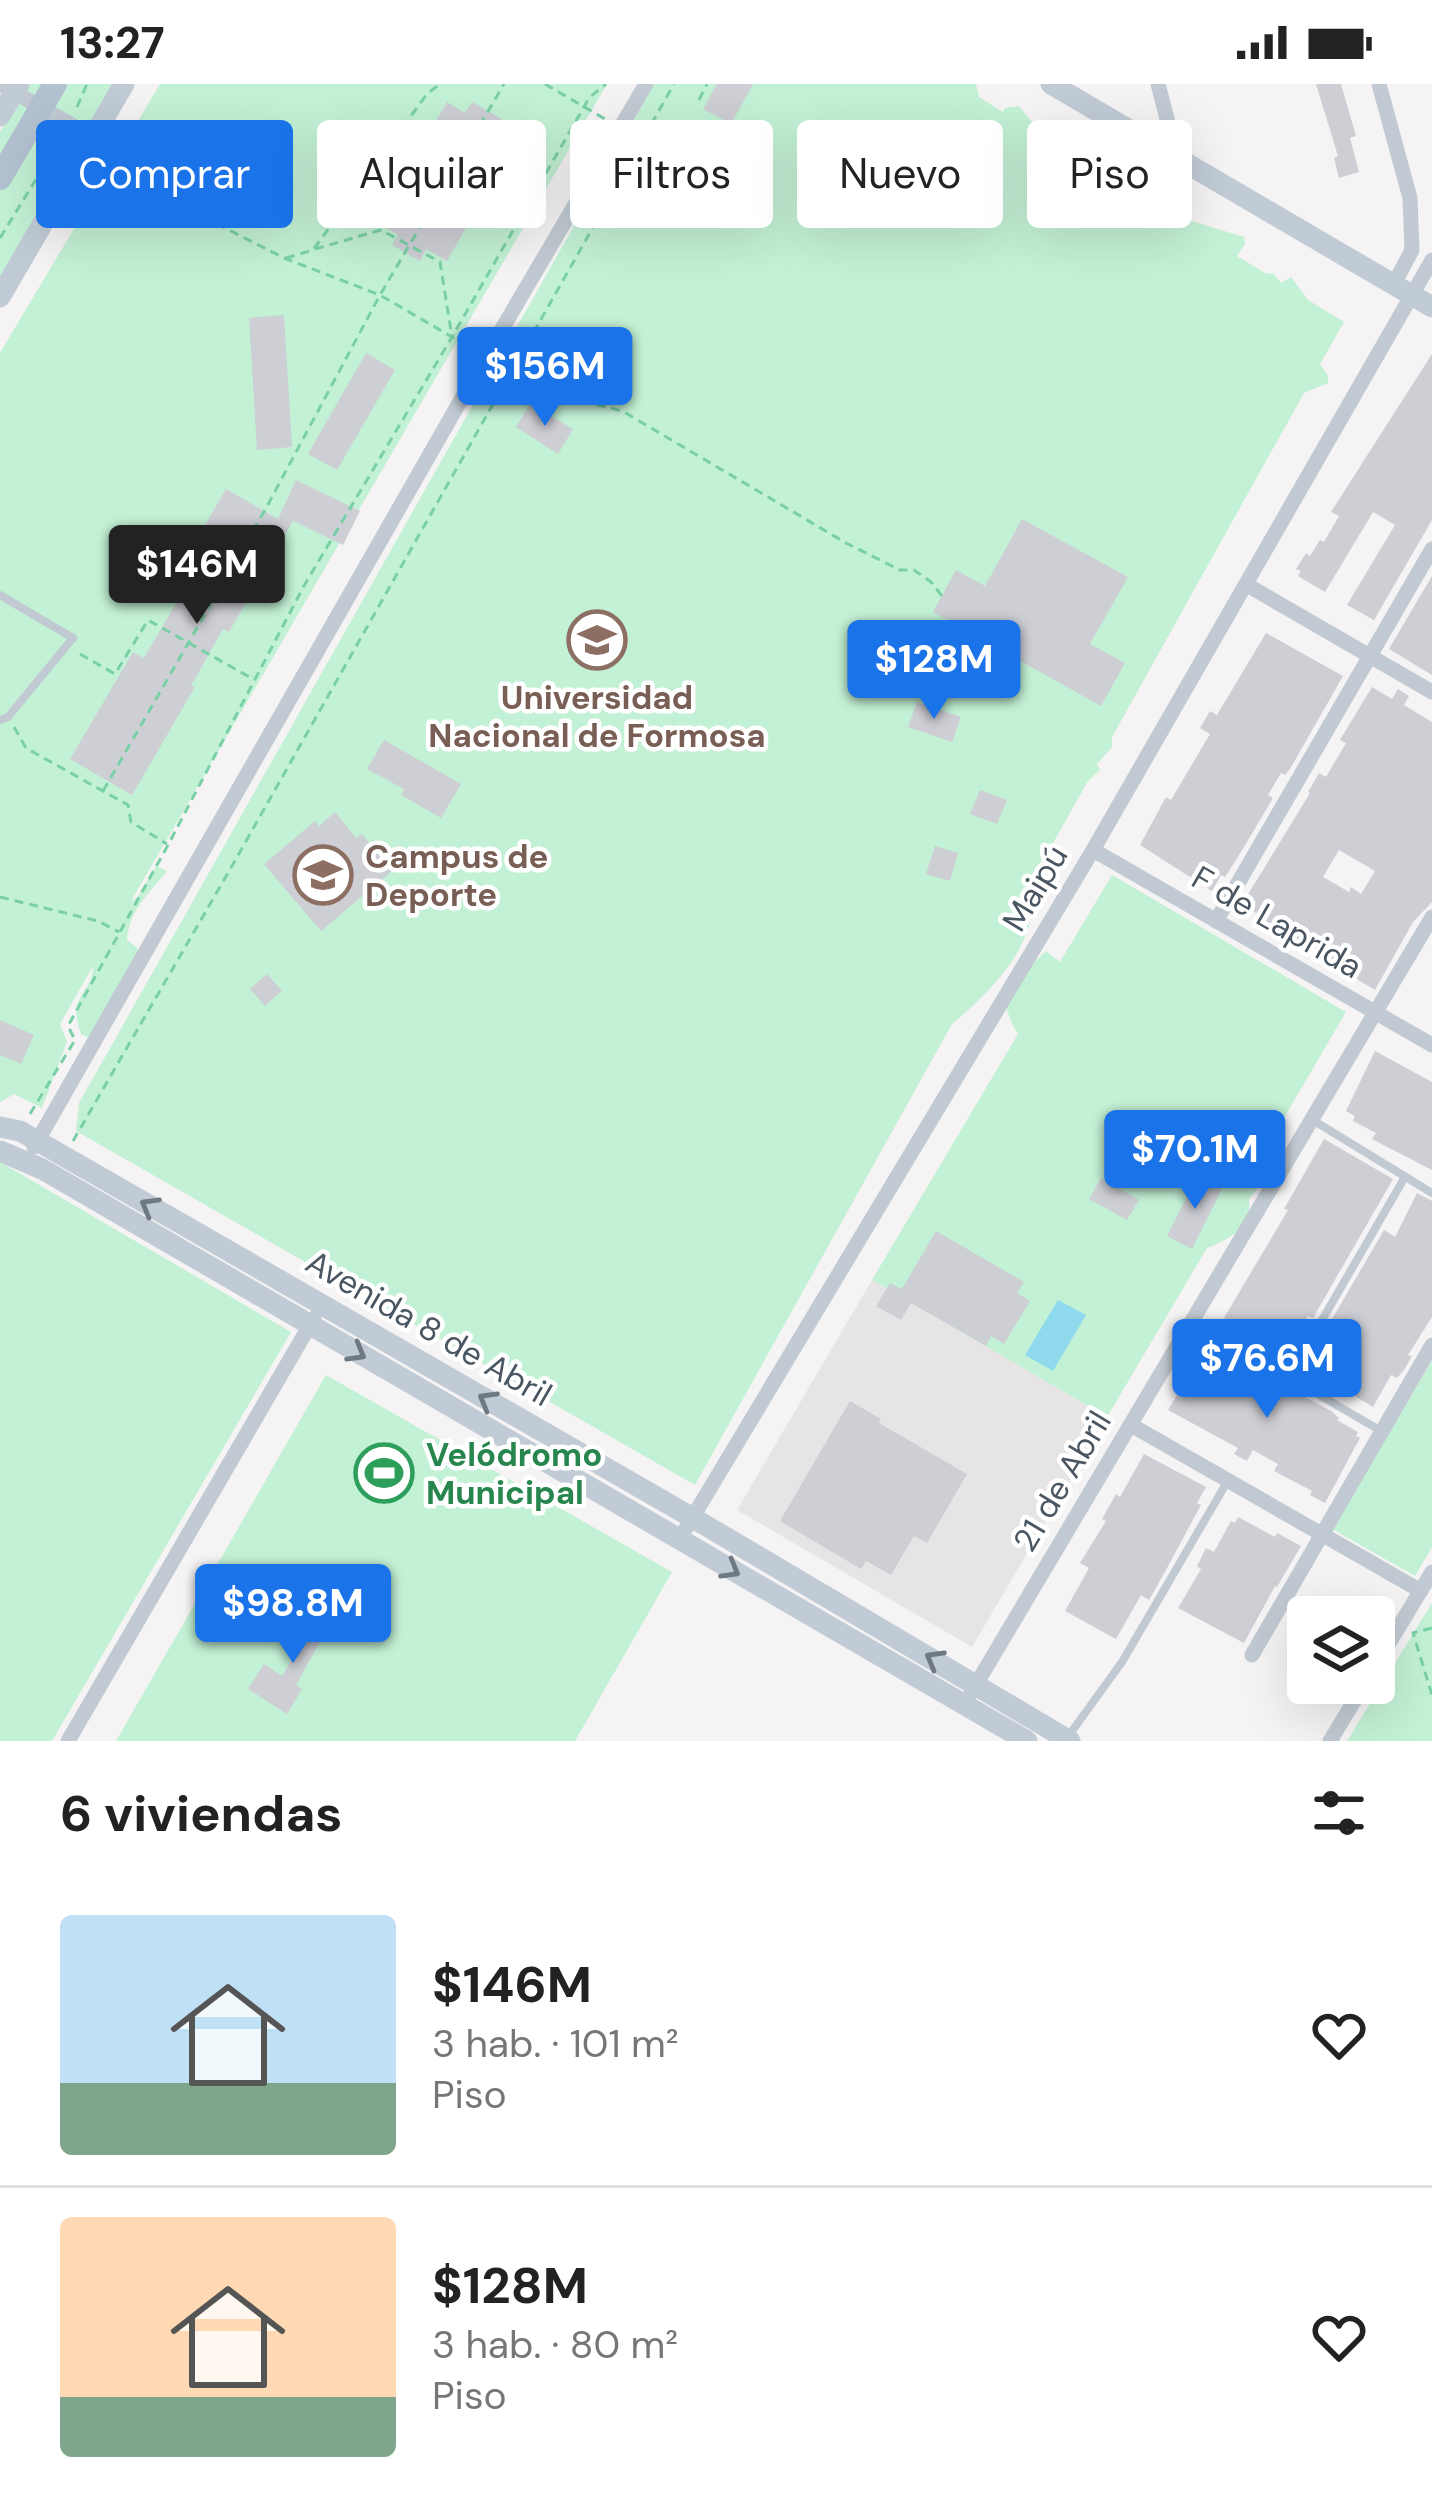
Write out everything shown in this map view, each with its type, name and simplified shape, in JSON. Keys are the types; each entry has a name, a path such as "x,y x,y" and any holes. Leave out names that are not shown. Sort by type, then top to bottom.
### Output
{"main road":[{"path":"0,178 55,84"},
{"path":"103,120 124,84"},
{"path":"1051,84 1113,120"},
{"path":"0,116 11,87"},
{"path":"1192,166 1413,295"},
{"path":"0,297 40,228"},
{"name":"Avenida 8 de Abril","path":"0,1150 21,1140 64,1156 679,1540 1027,1741"},
{"name":"Avenida 8 de Abril","path":"21,1140 316,1315 693,1518 1067,1740"}],"street":[{"path":"625,120 646,84"},
{"path":"1158,84 1167,120"},
{"path":"1379,84 1410,198 1413,295"},
{"path":"11,87 64,120"},
{"path":"21,1140 570,213"},
{"name":"Maipú","path":"679,1540 1093,850 1432,260"},
{"path":"1216,921 1432,549"},
{"path":"1247,584 1432,692"},
{"name":"F de Laprida","path":"1093,850 1432,1045"},
{"name":"21 de Abril","path":"963,1704 1432,917"},
{"path":"68,1741 316,1315"},
{"path":"1252,1655 1432,1345"},
{"path":"1131,1425 1420,1591"},
{"path":"1395,1633 1432,1572"},
{"path":"1330,1741 1352,1704"}],"lane":[{"path":"0,595 73,638 4,718"},
{"path":"1311,1119 1432,1193"},
{"path":"1289,1377 1405,1177"},
{"path":"1192,1320 1381,1431"},
{"path":"1067,1740 1122,1662 1227,1480"}],"path":[{"path":"70,120 87,84"},
{"path":"313,250 440,84"},
{"path":"104,791 380,295 504,84"},
{"path":"545,84 606,120"},
{"path":"21,1140 74,1040 68,1026 305,584 589,98 606,84"},
{"path":"64,1156 674,84"},
{"path":"699,100 707,84"},
{"path":"0,238 36,183"},
{"path":"224,228 284,259 380,295 486,356 518,362 577,399 624,412 846,543 900,570 914,570 942,596"},
{"path":"284,259 381,230 440,262 452,337"},
{"path":"67,647 116,674 148,620 254,680"},
{"path":"4,718 26,748 128,805 131,822 168,845"},
{"path":"0,897 98,921 120,932"},
{"path":"1432,1628 1413,1633 1432,1695"}],"shaded area":[{"path":"872,1280 1107,1417 972,1647 737,1510"}],"green space":[{"path":"27,84 116,84 95,120 36,120 36,221 0,282 0,132"},
{"path":"160,84 607,84 586,120 570,120 570,148 546,189 546,120 317,120 317,228 523,228 131,901 157,866 167,871 132,919 127,940 144,953 101,1034 81,1034 77,1020 78,1002 93,966 60,1024 67,1042 42,1108 14,1094 0,1102 0,353 74,228 293,228 293,120 139,120"},
{"name":"Universidad Nacional de Formosa","path":"654,84 976,84 979,97 1003,112 1019,106 1030,120 1027,228 1192,228 1192,221 1244,237 1237,256 1274,274 1281,283 1291,277 1308,300 1344,322 1320,364 1328,383 1304,393 1112,737 1112,747 1097,764 1100,770 1088,781 1027,889 1031,908 1021,946 996,982 952,1024 695,1485 76,1131 79,1103 573,228 773,228 773,120 634,120"},
{"path":"1112,875 1346,1012 1250,1176 1256,1190 1249,1199 1248,1219 1236,1233 1207,1248 1107,1417 872,1280 1018,1034 1000,995 1046,951 1060,962"},
{"path":"0,1162 291,1332 52,1741 0,1741"},
{"path":"1432,1361 1432,1547 1415,1576 1332,1529"},
{"name":"Velódromo Municipal","path":"326,1375 672,1572 575,1741 116,1741"},
{"path":"1432,1603 1432,1741 1347,1741 1370,1704 1395,1704 1395,1663"}],"water":[{"path":"1058,1300 1086,1315 1053,1371 1025,1355"}],"building":[{"path":"717,84 753,84 733,120 703,109"},
{"path":"1316,84 1341,84 1356,136 1350,138 1359,172 1339,178 1334,158 1338,156"},
{"path":"447,102 465,113 472,102 502,119 501,120 437,120"},
{"path":"386,228 466,228 447,261 426,249 420,261 392,245 398,235"},
{"path":"284,315 292,447 257,450 249,318"},
{"path":"568,339 631,375 613,402 549,366"},
{"path":"366,353 395,370 337,470 308,454"},
{"path":"1432,354 1432,520 1374,620 1347,605 1395,525 1373,512 1325,592 1298,576 1301,571 1296,569 1306,553 1310,556 1320,540 1324,542 1339,516 1331,512"},
{"path":"530,404 573,429 558,454 516,427"},
{"path":"296,480 360,511 343,545 293,521 229,632 223,629 132,795 70,759 133,652 144,658 178,600 166,592 226,489 278,519"},
{"path":"1022,519 1128,577 1090,644 1125,663 1101,706 933,612 956,570 985,586"},
{"path":"1432,576 1432,675 1389,649"},
{"path":"1266,633 1343,676 1290,769 1281,773 1268,795 1273,798 1241,852 1212,891 1140,845 1166,797 1171,800 1210,734 1200,728 1210,711 1217,715"},
{"path":"1372,687 1392,699 1398,689 1409,696 1404,705 1432,722 1432,902 1413,922 1375,990 1302,941 1298,946 1261,923 1265,918 1251,910 1256,902 1247,896 1319,773 1326,777 1346,743 1340,740","holes":["1339,850 1375,871 1361,894 1323,877"]},
{"path":"917,702 961,717 952,742 908,727"},
{"path":"384,740 461,784 441,818 401,795 404,789 367,769"},
{"path":"980,790 1007,800 997,824 970,814"},
{"path":"335,812 356,838 362,834 392,871 321,931 264,864 315,821 319,826"},
{"path":"935,846 958,853 950,881 926,874"},
{"path":"267,974 282,991 265,1006 250,989"},
{"path":"0,1020 34,1035 21,1064 0,1055"},
{"path":"1375,1051 1432,1082 1432,1170 1372,1139 1376,1133 1353,1121 1355,1116 1346,1111"},
{"path":"1324,1139 1393,1179 1313,1318 1308,1316 1295,1338 1300,1341 1291,1358 1224,1318"},
{"path":"1198,1175 1222,1189 1192,1249 1167,1236"},
{"path":"1101,1178 1139,1200 1127,1220 1089,1199"},
{"path":"1417,1193 1432,1201 1432,1317 1404,1370 1397,1378 1391,1375 1373,1407 1305,1366 1315,1349 1321,1352 1333,1329 1328,1326 1384,1230 1395,1237"},
{"path":"936,1231 1024,1282 1017,1293 1030,1301 1004,1344 991,1336 986,1346 911,1303 901,1320 876,1306 890,1283 902,1289"},
{"path":"1205,1348 1225,1359 1229,1352 1331,1411 1358,1432 1360,1438 1325,1503 1274,1471 1278,1464 1253,1450 1247,1461 1234,1454 1238,1448 1168,1410"},
{"path":"850,1401 967,1474 927,1543 914,1536 891,1575 866,1561 861,1569 780,1521"},
{"path":"1144,1454 1206,1487 1197,1503 1201,1505 1149,1600 1141,1595 1116,1639 1065,1611 1089,1568 1080,1563 1106,1521 1102,1519"},
{"path":"1238,1517 1301,1546 1244,1643 1178,1608 1201,1569 1197,1566 1206,1548 1214,1552"},
{"path":"327,1600 340,1606 296,1685 302,1689 287,1714 248,1689 264,1664 282,1676"}],"place":[{"name":"Universidad Nacional de Formosa","path":"597,640"},
{"name":"Campus de Deporte","path":"323,875"},
{"name":"Velódromo Municipal","path":"384,1473"}]}
